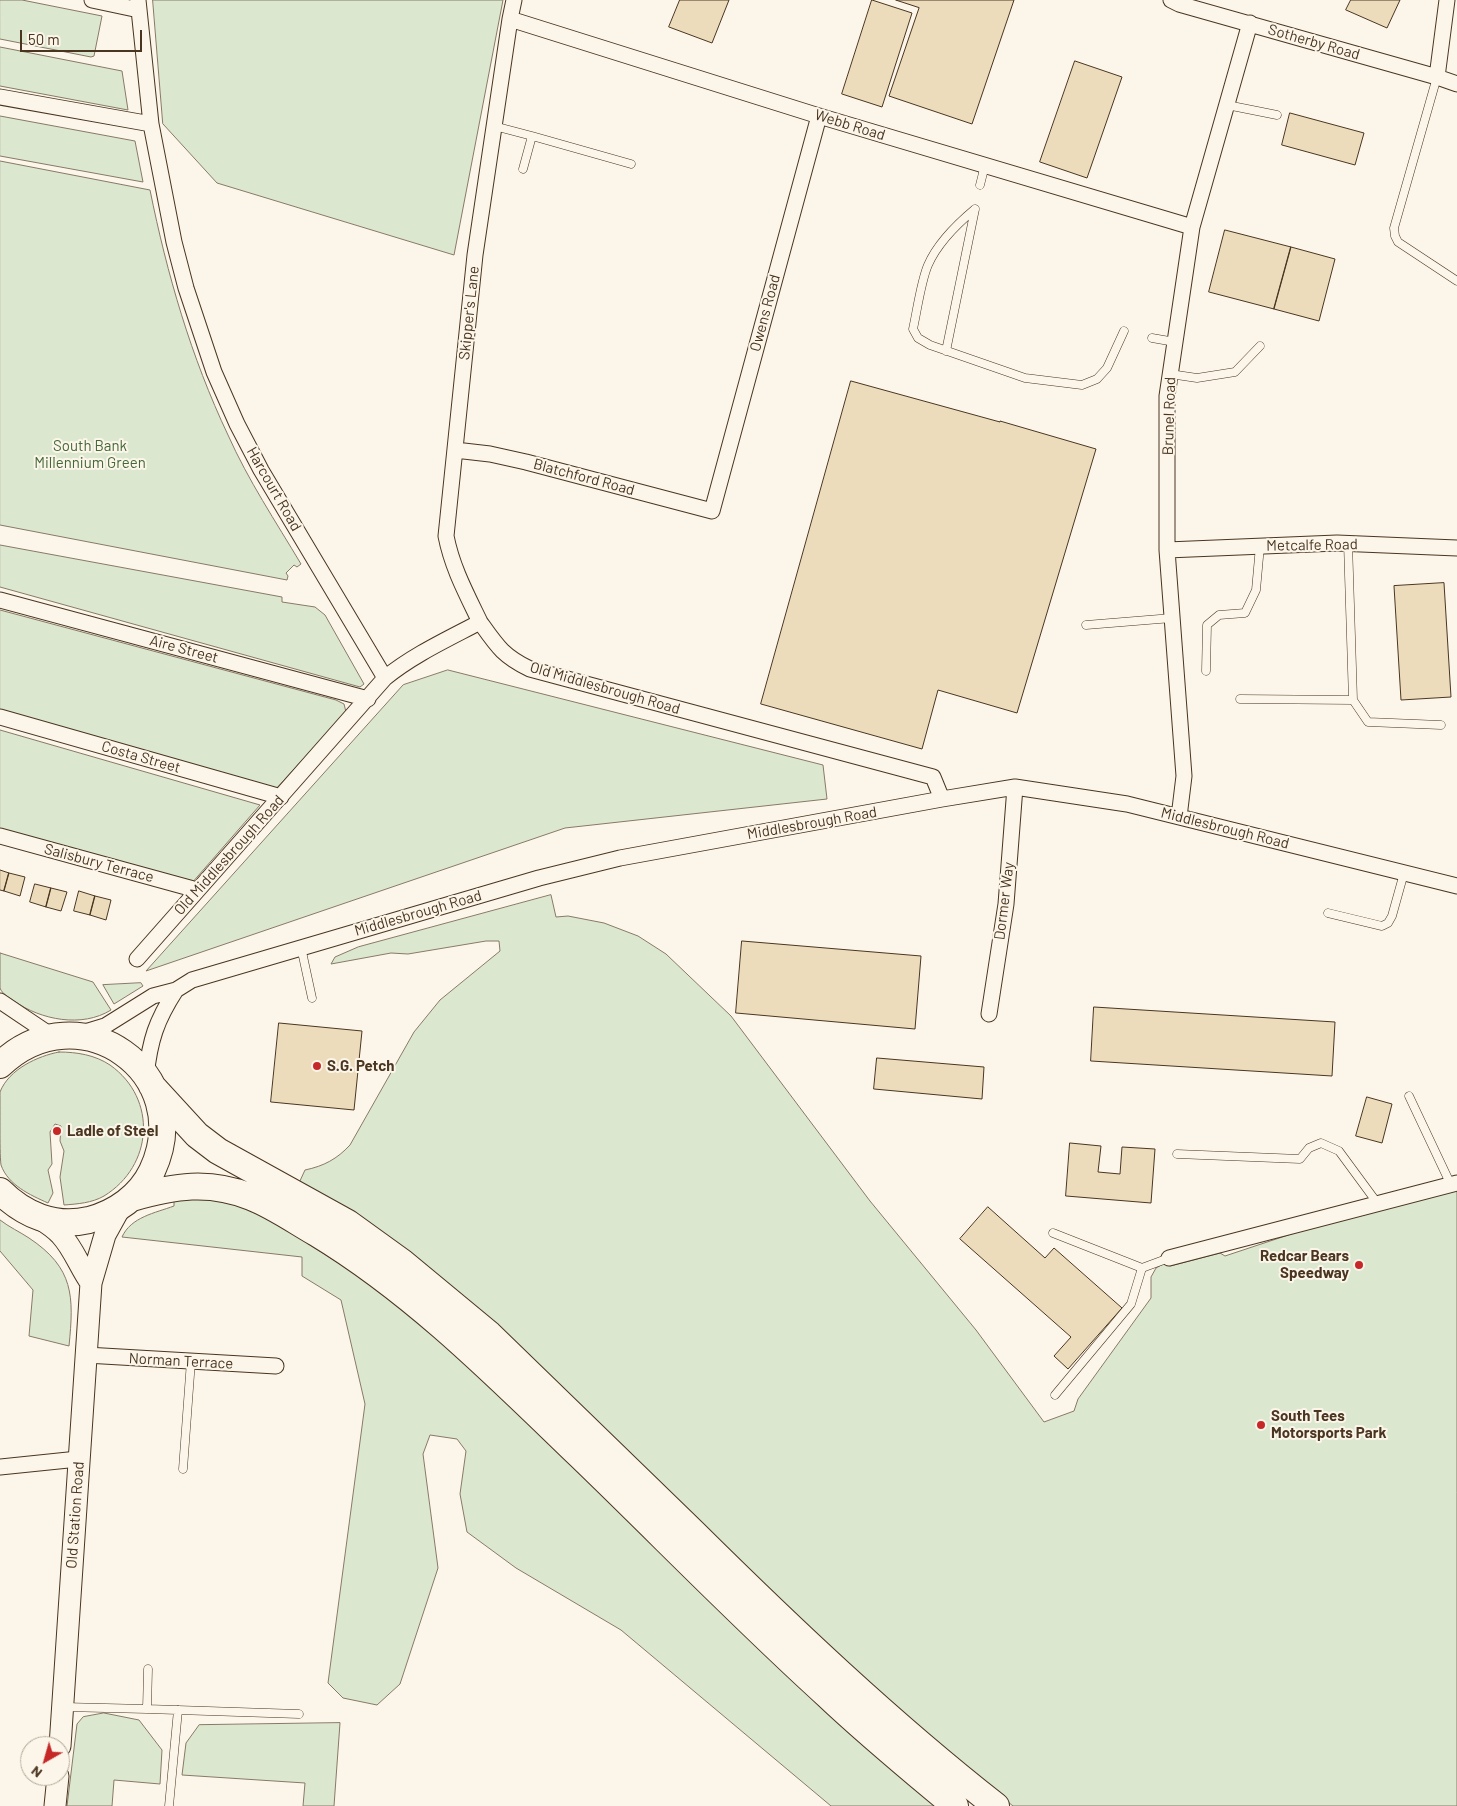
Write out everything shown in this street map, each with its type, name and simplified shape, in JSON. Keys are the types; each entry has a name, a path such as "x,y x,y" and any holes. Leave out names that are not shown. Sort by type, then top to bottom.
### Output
{"highway":[{"path":"0,1065 11,1054 29,1043 64,1036 99,1040 120,1050 139,1066 149,1081 197,1135 218,1151 348,1223 402,1262 490,1334 847,1680 911,1737 996,1806"},
{"path":"127,1202 148,1180 158,1158 163,1133 161,1109 149,1081"},
{"path":"0,1191 13,1204 37,1217 58,1222 81,1222 102,1216 127,1202 182,1186 215,1186 251,1197 291,1218 349,1253 409,1297 471,1351 816,1685 955,1806"}],"main road":[{"name":"Old Station Road","path":"61,1736 90,1283 105,1235 127,1202"},
{"path":"37,1217 52,1227 68,1243 90,1283"},
{"path":"55,1806 57,1786"}],"street":[{"path":"0,97 151,124 138,5 92,0"},
{"name":"Skipper's Lane","path":"480,622 458,578 446,536 475,255 514,0"},
{"name":"Sotherby Road","path":"1171,0 1179,4 1457,84"},
{"path":"1437,77 1447,0"},
{"name":"Webb Road","path":"510,19 819,116 1192,226"},
{"name":"Brunel Road","path":"1179,817 1184,776 1167,550 1167,396 1192,226 1250,23"},
{"name":"Owens Road","path":"712,511 819,116"},
{"name":"Harcourt Road","path":"151,124 174,242 186,288 214,372 237,424 261,470 385,678"},
{"name":"Blatchford Road","path":"456,450 490,454 526,462 712,511"},
{"name":"Metcalfe Road","path":"1167,550 1348,544 1457,548"},
{"name":"Aire Street","path":"0,600 368,699"},
{"name":"Old Middlesbrough Road","path":"137,958 385,678 398,667 420,654 480,622 498,648 513,661 530,669 933,777 942,799"},
{"name":"Costa Street","path":"0,717 281,797"},
{"name":"Middlesbrough Road","path":"64,1036 105,1026 153,996 176,990 192,980 301,946 539,878 620,858 942,799 1015,788 1127,804 1457,886"},
{"name":"Dormer Way","path":"988,1014 1006,904 1015,788"},
{"name":"Salisbury Terrace","path":"0,836 197,890"},
{"name":"Middlesbrough Road","path":"149,1081 150,1046 155,1028 164,1008 176,990"},
{"path":"0,1001 64,1036"},
{"path":"1169,1258 1454,1184"},
{"name":"Norman Terrace","path":"86,1355 276,1366"},
{"path":"0,1468 78,1459"}],"lane":[{"path":"1437,77 1394,228 1398,242 1457,281"},
{"path":"1227,104 1277,115"},
{"path":"494,126 631,164"},
{"path":"523,169 532,136"},
{"path":"980,185 985,165"},
{"path":"946,350 975,208 941,242 928,265 913,329 918,338 930,345 1025,378 1082,385 1097,379 1108,368 1124,331"},
{"path":"1152,338 1175,342"},
{"path":"1170,374 1197,378 1236,372 1260,346"},
{"path":"1348,544 1354,700 1368,722 1441,725"},
{"path":"1206,670 1206,626 1219,615 1245,613 1256,590 1260,546"},
{"path":"1086,625 1172,618"},
{"path":"1240,699 1354,700"},
{"path":"1328,913 1382,926 1388,923 1392,916 1404,873"},
{"path":"301,946 312,998"},
{"path":"1409,1096 1454,1184"},
{"path":"1177,1154 1300,1159 1309,1148 1321,1143 1340,1152 1378,1204"},
{"path":"1053,1233 1142,1268 1169,1258"},
{"path":"1055,1395 1131,1304 1142,1268"},
{"path":"183,1469 192,1361"},
{"path":"147,1708 148,1669"},
{"path":"62,1707 147,1708 299,1714"},
{"path":"169,1806 178,1710"}],"green space":[{"path":"0,0 22,0 102,16 94,56 91,57 0,39"},
{"path":"153,0 503,0 454,255 217,183 163,124"},
{"path":"0,47 122,71 128,110 0,86"},
{"path":"0,116 135,141 143,182 0,156"},
{"name":"South Bank Millennium Green","path":"0,161 150,190 172,284 215,406 244,468 301,564 297,567 294,565 286,573 288,576 287,580 0,525"},
{"path":"0,545 282,597 282,602 315,607 325,615 364,684 360,687 0,587"},
{"path":"0,610 336,700 344,704 346,712 274,791 0,715"},
{"path":"448,670 823,765 827,799 565,828 146,971 403,685"},
{"path":"0,730 260,805 191,884 0,831"},
{"name":"South Tees Motorsports Park","path":"551,895 556,917 568,916 604,923 638,936 666,954 731,1016 870,1201 976,1330 1044,1422 1074,1411 1078,1399 1151,1298 1151,1277 1156,1268 1165,1263 1170,1266 1220,1253 1225,1256 1457,1179 1457,1806 1013,1806 899,1714 299,1183 305,1170 330,1161 350,1145 414,1032 440,1000 500,951 499,941 486,941 408,954 391,953 331,964 335,957 358,947"},
{"path":"0,953 93,982 111,1010 100,1016 75,1020 49,1017 25,1008 6,996 0,988"},
{"path":"141,983 143,986 114,1004 103,985"},
{"path":"59,1052 92,1056 110,1065 126,1079 136,1096 142,1113 143,1132 140,1150 132,1168 120,1183 104,1196 95,1200 64,1205 60,1177 64,1151 60,1141 61,1126 55,1124 50,1132 52,1164 48,1170 53,1193 48,1203 27,1193 14,1184 4,1172 0,1153 0,1092 4,1084 17,1070 33,1060"},
{"path":"214,1198 253,1208 388,1295 447,1345 939,1806 831,1806 621,1630 516,1568 467,1532 460,1494 466,1451 457,1439 430,1435 423,1454 438,1568 400,1684 377,1705 343,1698 328,1683 365,1404 341,1300 302,1276 302,1257 122,1237 126,1230 137,1220 174,1206 174,1199"},
{"path":"0,1220 44,1249 63,1272 68,1284 70,1298 71,1328 69,1346 29,1336 33,1290 0,1251"},
{"path":"104,1713 139,1720 162,1750 160,1784 114,1780 112,1806 67,1806 77,1724 83,1717"},
{"path":"340,1723 334,1806 303,1806 305,1783 182,1775 186,1743 199,1725"}],"building":[{"path":"680,0 729,0 712,43 669,27"},
{"path":"872,0 912,13 882,107 842,94"},
{"path":"896,0 1014,0 972,124 889,96 919,8"},
{"path":"1351,0 1400,0 1387,28 1346,10"},
{"path":"1075,61 1122,77 1087,178 1040,162"},
{"path":"1290,113 1364,133 1355,165 1282,145"},
{"path":"1225,230 1291,247 1274,309 1209,292"},
{"path":"1291,247 1335,259 1319,321 1274,309"},
{"path":"851,381 1096,449 1017,713 938,690 922,749 761,704"},
{"path":"1444,583 1451,697 1401,700 1394,586"},
{"path":"0,870 9,873 4,891 0,890"},
{"path":"9,873 25,877 20,896 4,891"},
{"path":"35,884 51,888 46,907 30,902"},
{"path":"51,888 67,892 61,911 46,907"},
{"path":"79,891 95,896 90,915 74,911"},
{"path":"95,896 111,900 106,920 90,915"},
{"path":"742,941 921,956 915,1029 736,1013"},
{"path":"1094,1007 1335,1022 1332,1076 1091,1061"},
{"name":"S.G. Petch","path":"279,1023 362,1031 354,1110 271,1102"},
{"path":"877,1058 984,1067 982,1099 874,1089"},
{"path":"1367,1097 1392,1104 1382,1143 1356,1136"},
{"path":"1070,1143 1101,1146 1098,1172 1120,1174 1122,1147 1155,1149 1151,1203 1066,1196"},
{"path":"988,1207 1045,1258 1054,1248 1122,1308 1068,1369 1054,1356 1071,1337 960,1239"}],"place":[{"name":"S.G. Petch","path":"317,1066"},
{"name":"Ladle of Steel","path":"57,1131"},
{"name":"Redcar Bears Speedway","path":"1359,1265"},
{"name":"South Tees Motorsports Park","path":"1261,1425"}]}
